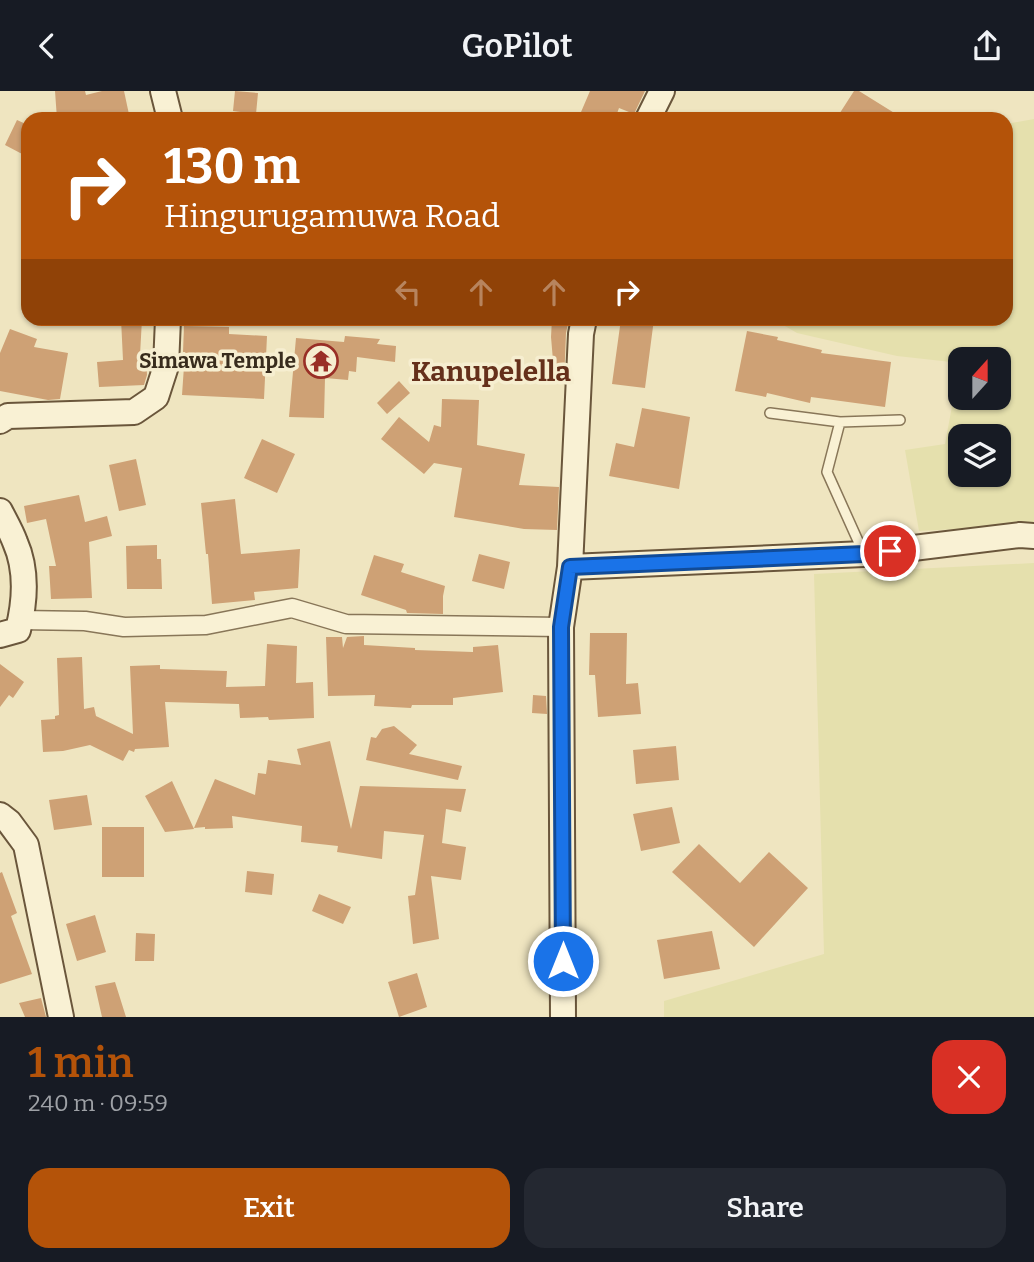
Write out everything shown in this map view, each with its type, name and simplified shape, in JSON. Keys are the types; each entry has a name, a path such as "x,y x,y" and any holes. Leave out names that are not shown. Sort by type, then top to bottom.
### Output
{"street":[{"path":"163,91 168,112"},
{"path":"652,112 662,91"},
{"path":"0,421 8,416 134,412 156,397 166,366 168,326"},
{"path":"563,1017 561,627 570,567 583,326"},
{"path":"0,511 16,544 24,576 18,630 0,635"},
{"path":"570,567 864,554 1020,535 1034,536"},
{"path":"20,620 85,621 124,627 206,625 292,608 346,624 561,627"},
{"path":"0,815 9,821 26,845 61,1017"}],"lane":[{"path":"770,412 840,422 900,420"},
{"path":"840,422 827,472 864,554"}],"shaded area":[{"path":"1034,119 1034,525 919,531 905,450 945,444 948,428 948,487 1011,487 1011,424 949,424 951,410 1012,409 1012,347 948,347 948,362 897,356 797,333 785,326 1013,326 1013,123"},
{"path":"1034,563 1034,1017 664,1017 664,1001 824,954 814,574"}],"building":[{"path":"55,91 85,91 86,95 102,91 124,91 128,112 56,112"},
{"path":"235,91 258,93 256,112 233,111"},
{"path":"590,91 645,91 635,112 619,108 618,112 581,112"},
{"path":"854,91 859,91 893,112 840,112"},
{"path":"17,120 21,122 21,153 5,145"},
{"path":"121,326 142,326 140,355 146,355 147,375 144,385 99,387 97,362 123,360"},
{"path":"184,326 229,327 229,334 267,336 264,399 182,395"},
{"path":"552,326 568,326 564,383 555,384"},
{"path":"620,326 653,326 645,388 612,384"},
{"path":"10,329 37,339 34,347 68,353 60,399 48,400 0,391 0,353"},
{"path":"747,331 822,350 821,353 891,362 885,407 811,397 810,403 767,393 766,397 735,391"},
{"path":"345,336 380,339 377,344 396,346 395,362 357,357 356,372 349,371 348,380 325,378 324,418 289,417 296,338 344,342"},
{"path":"399,381 410,393 387,414 377,403"},
{"path":"442,399 479,400 477,445 525,454 519,485 559,487 557,530 524,529 454,517 462,468 434,463 424,474 381,439 399,417 429,442 434,425 441,427"},
{"path":"642,408 690,417 679,489 609,476 616,443 634,447"},
{"path":"262,439 295,454 277,493 244,478"},
{"path":"136,459 146,505 119,511 109,465"},
{"path":"79,495 85,522 107,516 112,536 89,542 92,598 51,599 49,566 56,566 46,519 27,523 24,506"},
{"path":"235,499 241,554 300,549 298,588 254,592 255,600 212,604 201,503"},
{"path":"157,545 157,559 161,559 162,589 127,589 126,546"},
{"path":"479,554 510,562 504,589 472,581"},
{"path":"374,555 404,564 401,572 445,586 443,614 407,613 406,610 361,595"},
{"path":"590,633 627,633 626,684 638,683 641,714 598,717 595,675 589,675"},
{"path":"364,636 364,645 415,650 473,652 473,647 498,645 503,692 453,698 453,705 412,705 411,708 374,706 375,695 328,696 326,637 342,637 343,648 347,637"},
{"path":"267,644 297,646 296,683 313,682 314,718 240,718 239,704 165,702 169,747 135,749 134,752 129,750 123,761 90,745 43,752 41,720 55,719 55,716 59,715 57,658 82,657 84,709 94,707 96,716 133,734 130,666 160,665 160,669 227,671 226,687 265,686"},
{"path":"0,664 24,682 13,698 9,695 0,707"},
{"path":"533,695 546,696 547,714 532,713"},
{"path":"394,726 417,745 409,754 462,766 458,780 366,760 371,737 376,738 382,729"},
{"path":"330,741 351,829 360,786 466,789 461,812 446,809 442,843 466,847 461,880 431,876 439,939 413,944 408,896 415,895 424,835 384,831 382,859 337,852 338,846 301,842 302,826 232,816 233,828 194,828 215,779 255,795 258,773 266,774 268,760 301,765 297,749"},
{"path":"676,746 679,780 636,784 633,750"},
{"path":"172,781 194,829 165,832 145,796"},
{"path":"87,795 92,825 54,830 49,800"},
{"path":"672,807 680,843 641,851 633,814"},
{"path":"102,827 144,827 144,877 102,877"},
{"path":"699,844 740,883 769,852 808,888 754,947 672,872"},
{"path":"247,871 274,874 272,895 245,892"},
{"path":"2,872 17,913 11,916 32,974 0,984 0,873"},
{"path":"319,894 351,907 343,924 312,911"},
{"path":"95,915 106,952 77,961 66,924"},
{"path":"712,931 720,969 664,979 657,940"},
{"path":"136,933 155,934 154,961 135,961"},
{"path":"417,973 427,1007 399,1017 388,982"},
{"path":"115,982 126,1017 102,1017 95,986"},
{"path":"41,998 46,1017 25,1017 19,1003"}],"place":[{"name":"Simawa Temple","path":"321,361"}],"district":[{"name":"Kanupelella","path":"491,371"}],"route":[{"path":"563,961 561,627 570,567 890,551"}]}
